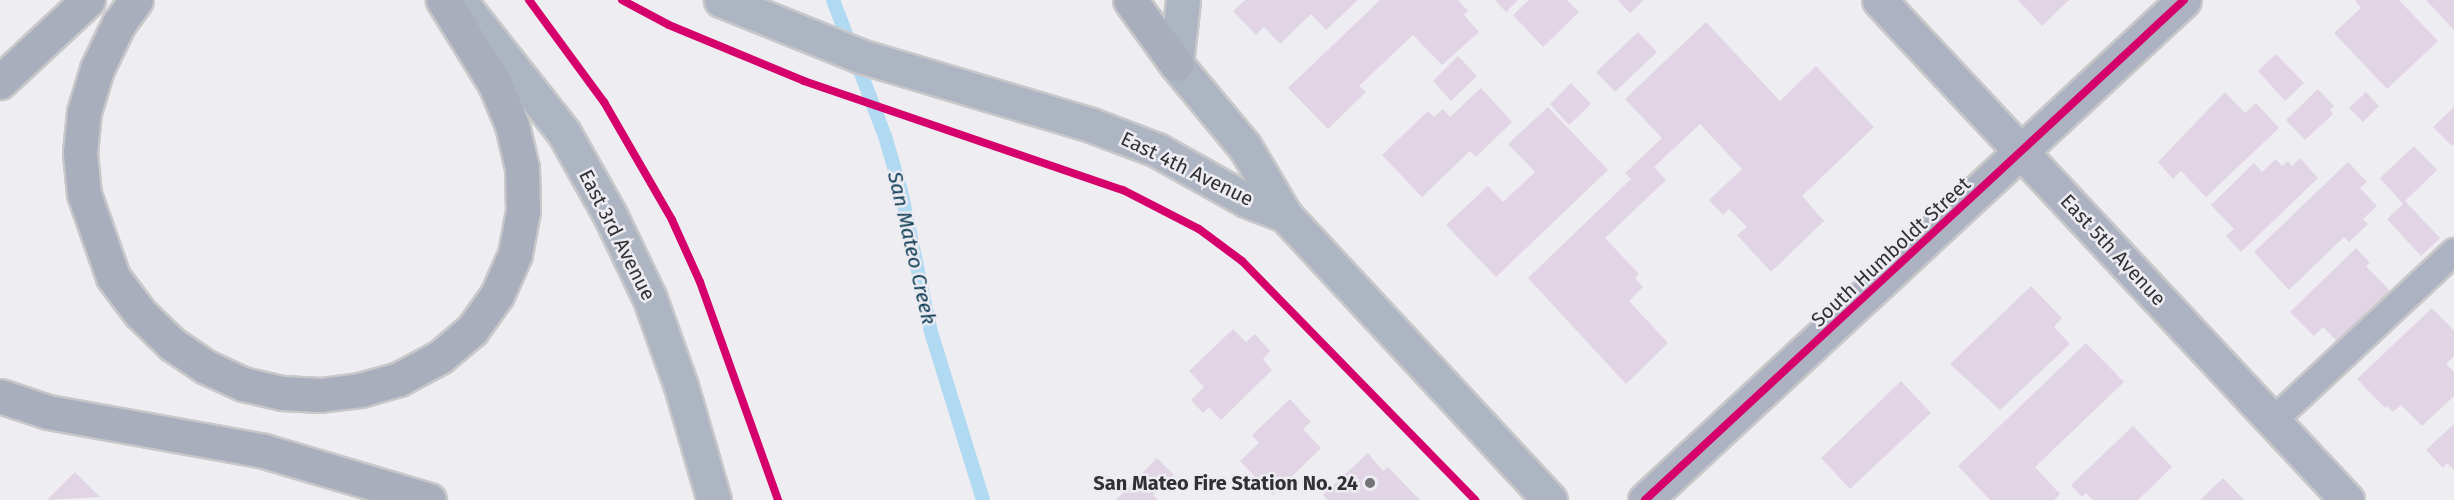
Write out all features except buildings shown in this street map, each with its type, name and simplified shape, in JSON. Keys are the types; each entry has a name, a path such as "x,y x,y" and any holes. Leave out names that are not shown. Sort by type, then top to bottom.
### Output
{"highway":[{"path":"0,82 88,0"},
{"path":"136,0 119,23 97,69 84,112 80,153 84,194 113,277 156,329 206,367 243,384 282,393 320,395 360,390 399,379 440,357 478,321 497,295 515,254 523,211 522,168 512,125 495,84 443,0"},
{"path":"1130,0 1176,64"},
{"path":"0,396 48,412 264,451 429,500"},
{"path":"264,451 352,487 371,500"}],"main road":[{"name":"East 3rd Avenue","path":"459,0 564,133 610,215 650,299 681,386 714,500"},
{"name":"East 4th Avenue","path":"721,0 790,30 920,76 1124,137 1156,150 1246,200 1285,214 1550,500"},
{"path":"1183,0 1176,64 1245,147 1285,214"}],"street":[{"name":"East 5th Avenue","path":"1879,0 2347,500"},
{"name":"South Humboldt Street","path":"1645,500 2022,154 2184,0"}],"lane":[{"path":"2273,421 2454,252"}],"waterway":[{"name":"San Mateo Creek","path":"833,0 885,136 901,191 931,332 983,500"}],"cycle path":[{"path":"529,0 604,102 672,220 700,282 778,500"},
{"path":"622,0 669,25 804,81 1123,190 1199,229 1242,261 1475,500"},
{"path":"1645,500 2184,0"}],"place":[{"name":"San Mateo Fire Station No. 24","path":"1370,483"}]}
